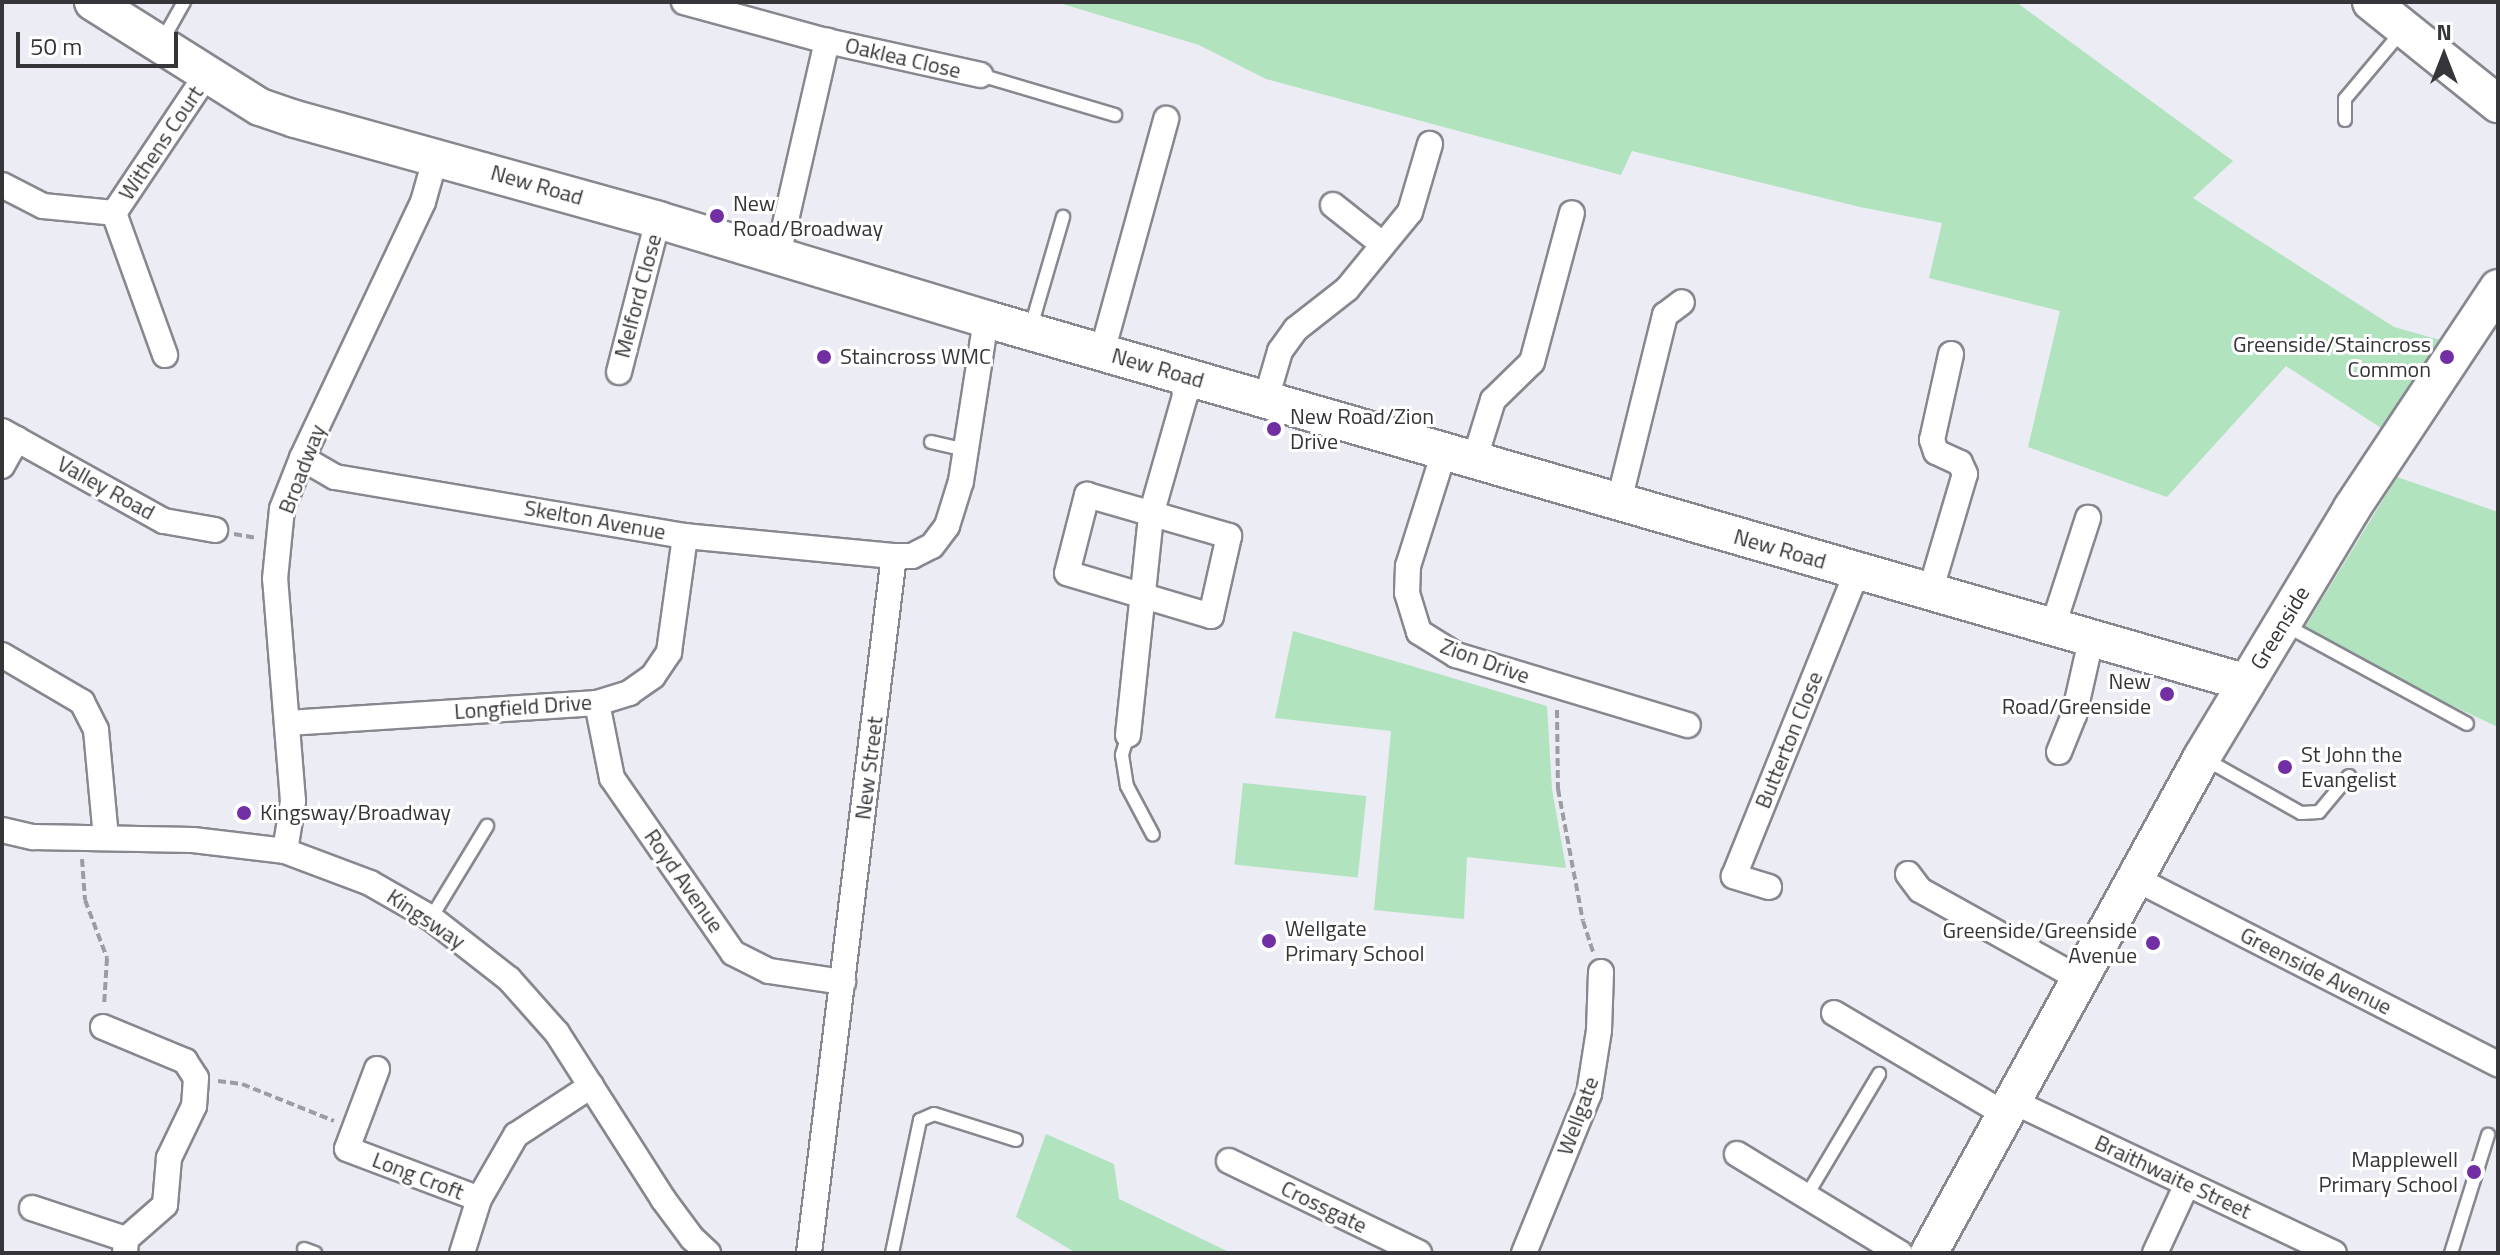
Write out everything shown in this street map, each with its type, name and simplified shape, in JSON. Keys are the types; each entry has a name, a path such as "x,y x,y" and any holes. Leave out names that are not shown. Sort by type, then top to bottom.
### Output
{"street":[{"name":"New Road","path":"93,2 271,111 658,220 1030,332 2247,683"},
{"name":"Oaklea Close","path":"684,2 827,41 980,75"},
{"path":"2386,11 2498,104"},
{"path":"778,255 827,41"},
{"name":"Withens Court","path":"114,213 207,74"},
{"path":"1102,352 1166,119"},
{"path":"1266,399 1280,351 1288,340 1347,289 1410,212 1430,144"},
{"name":"Broadway","path":"285,851 293,801 275,579 282,509 302,458 423,202 436,156"},
{"name":"Withens Court","path":"2,185 43,206 114,213"},
{"path":"1333,205 1382,244"},
{"name":"Withens Court","path":"114,213 165,355"},
{"name":"Zion Drive","path":"1572,213 1532,362 1493,400 1459,457 1408,566 1407,593 1419,632 1456,655 1688,725"},
{"name":"Melford Close","path":"619,372 658,220"},
{"name":"Greenside","path":"1929,1253 2202,757 2361,495 2498,288"},
{"path":"1619,501 1665,315 1682,302"},
{"path":"894,556 912,556 932,546 947,526 966,450 986,319"},
{"path":"1930,592 1965,474 1960,463 1936,452 1932,440 1951,354"},
{"path":"1128,735 1151,515 1185,396 1183,376"},
{"path":"2,466 10,435"},
{"name":"Valley Road","path":"10,435 164,521 215,530"},
{"name":"Skelton Avenue","path":"302,458 335,477 685,536 894,556"},
{"path":"1087,495 1229,536 1211,616 1144,598 1067,573 1087,495"},
{"path":"2052,629 2088,518"},
{"name":"Longfield Drive","path":"288,723 597,703 629,693 653,676 669,652 685,536"},
{"name":"New Street","path":"809,1253 894,556"},
{"name":"Butterton Close","path":"1769,887 1734,876 1857,571"},
{"path":"2059,752 2074,715 2091,640"},
{"path":"2,655 82,702 96,730 106,837"},
{"name":"Royd Avenue","path":"597,703 612,778 733,953 769,971 843,982"},
{"name":"Kingsway","path":"2,830 33,837 193,840 285,851 370,883 431,918 509,979 557,1033 663,1199 692,1238 708,1253"},
{"path":"1908,874 1920,890 2080,979"},
{"name":"Greenside Avenue","path":"2134,878 2498,1064"},
{"name":"Wellgate","path":"1524,1253 1589,1094 1598,1041 1601,972"},
{"path":"1834,1013 2009,1107"},
{"path":"32,1208 125,1246 165,1205 169,1158 194,1106 196,1078 185,1061 103,1027"},
{"name":"Long Croft","path":"377,1069 347,1149 479,1199"},
{"name":"Long Croft","path":"462,1253 479,1199 516,1135 591,1086"},
{"name":"Braithwaite Street","path":"2009,1107 2187,1184 2330,1252"},
{"path":"1737,1154 1900,1253"},
{"name":"Crossgate","path":"1229,1161 1419,1253"},
{"path":"2155,1253 2187,1184"}],"lane":[{"path":"160,44 184,2"},
{"path":"2345,120 2345,99 2386,11"},
{"path":"980,75 1115,115"},
{"path":"1030,332 1063,217"},
{"path":"931,442 966,450"},
{"path":"2282,623 2467,724"},
{"path":"1128,735 1122,755 1127,786 1153,835"},
{"path":"2202,757 2301,813 2319,812 2349,776"},
{"path":"431,918 487,826"},
{"path":"1807,1195 1879,1074"},
{"path":"892,1253 920,1120 934,1114 1016,1140"},
{"path":"2451,1253 2488,1135"}],"path":[{"path":"215,530 279,542"},
{"path":"1558,687 1554,739 1558,789 1583,921 1601,972"},
{"path":"81,837 85,900 107,958 103,1027"},
{"path":"196,1078 242,1084 336,1121 347,1149"}],"green space":[{"path":"1056,2 2016,2 2233,161 2193,198 2394,327 2440,340 2381,428 2286,366 2167,497 2028,447 2060,311 1929,278 1942,223 1860,207 1632,151 1621,175 1266,79 1199,45"},
{"path":"2397,477 2498,512 2498,727 2300,635"},
{"path":"1293,631 1547,706 1552,789 1566,868 1467,857 1464,919 1374,910 1391,731 1275,718"},
{"path":"1243,783 1366,796 1358,878 1234,865"},
{"path":"1046,1134 1114,1164 1119,1199 1231,1253 1076,1253 1016,1217"}],"place":[{"name":"New Road/Broadway","path":"717,216"},
{"name":"Staincross WMC","path":"824,357"},
{"name":"Greenside/Staincross Common","path":"2447,357"},
{"name":"New Road/Zion Drive","path":"1274,429"},
{"name":"New Road/Greenside","path":"2167,694"},
{"name":"St John the Evangelist","path":"2285,767"},
{"name":"Kingsway/Broadway","path":"244,813"},
{"name":"Wellgate Primary School","path":"1269,941"},
{"name":"Greenside/Greenside Avenue","path":"2153,943"},
{"name":"Mapplewell Primary School","path":"2474,1172"}]}
